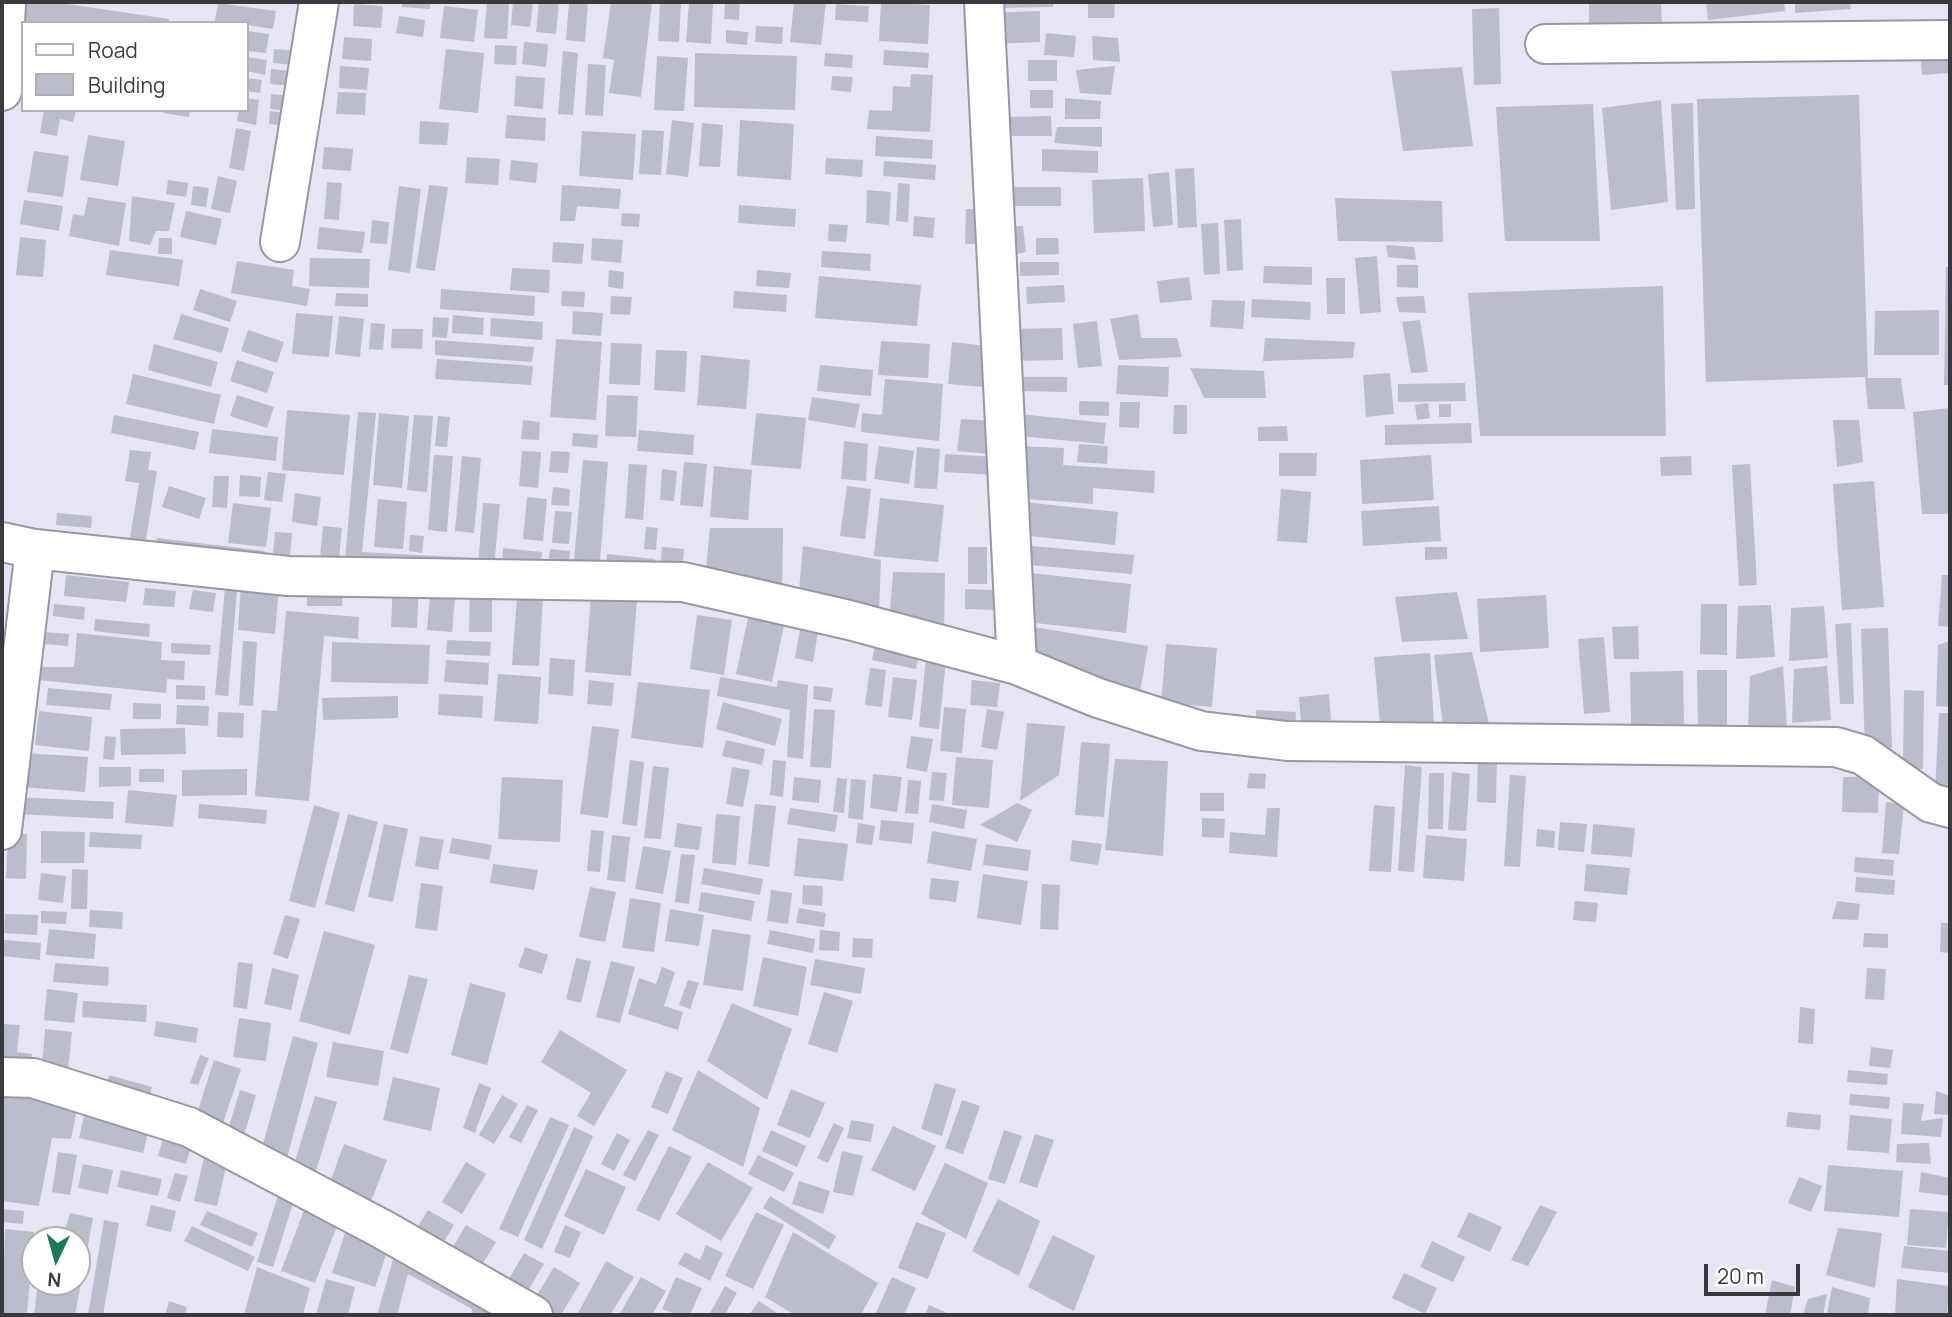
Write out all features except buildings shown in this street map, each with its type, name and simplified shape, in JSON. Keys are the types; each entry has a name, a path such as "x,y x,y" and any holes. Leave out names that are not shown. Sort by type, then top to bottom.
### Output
{"street":[{"path":"2,91 6,2"},
{"path":"280,242 319,2"},
{"path":"984,2 1017,665"},
{"path":"1545,44 1950,40"},
{"path":"2,830 18,545 288,576 683,582 849,620 1017,665 1098,698 1201,731 1287,741 1836,747 1863,755 1931,803 1950,808"},
{"path":"2,1077 33,1079 189,1127 382,1229 533,1315"}]}
